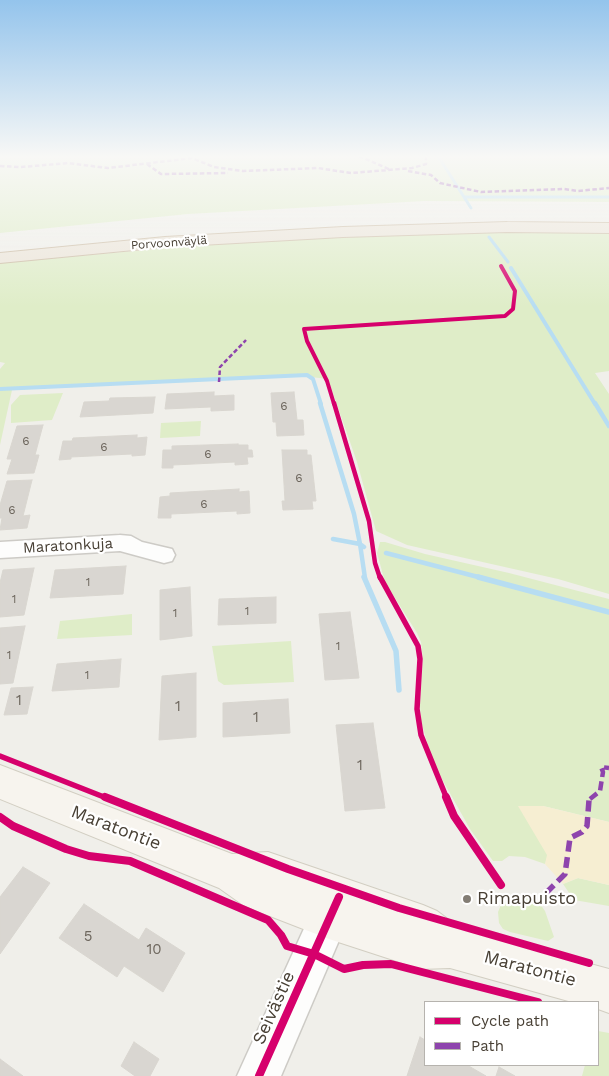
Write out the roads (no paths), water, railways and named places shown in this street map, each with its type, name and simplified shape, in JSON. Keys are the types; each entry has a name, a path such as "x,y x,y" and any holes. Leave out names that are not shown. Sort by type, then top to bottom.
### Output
{"highway":[{"name":"Porvoonväylä","path":"0,245 290,222 503,216 609,216"},
{"name":"Porvoonväylä","path":"0,258 165,242 334,232 507,227 609,228"}],"main road":[{"name":"Maratontie","path":"0,782 232,874 257,891 334,908 420,948 450,946 609,991"}],"street":[{"name":"Maratonkuja","path":"0,550 120,543 131,544 135,548 164,555"},
{"name":"Seivästie","path":"259,1076 334,908"}],"waterway":[{"path":"489,237 508,262"},
{"path":"511,268 595,404"},
{"path":"0,389 307,375 313,379 321,404"},
{"path":"320,403 354,514 360,544"},
{"path":"595,403 609,426"},
{"path":"333,539 360,544"},
{"path":"360,544 364,547"},
{"path":"360,544 365,578"},
{"path":"386,553 482,578"},
{"path":"364,577 396,651 399,690"},
{"path":"478,577 609,612"}],"place":[{"name":"Rimapuisto","path":"467,899"}]}
